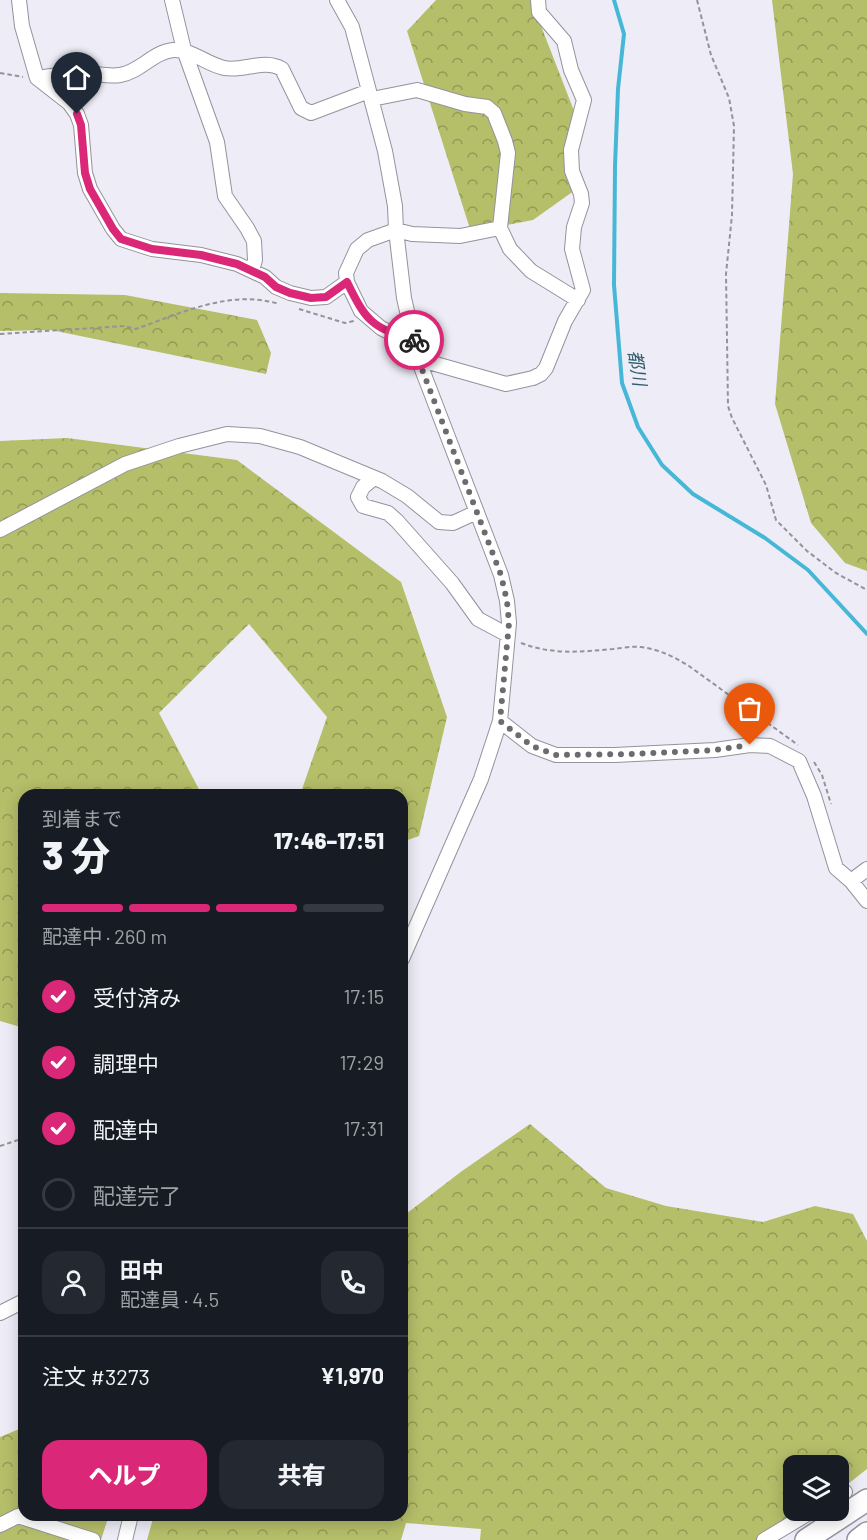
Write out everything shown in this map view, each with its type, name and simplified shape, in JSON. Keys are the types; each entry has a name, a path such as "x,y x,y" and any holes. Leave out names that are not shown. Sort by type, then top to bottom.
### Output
{"highway":[{"path":"806,1540 867,1502"},
{"path":"826,1540 867,1502"},
{"path":"858,1540 867,1533"}],"street":[{"path":"19,0 22,27 37,78 69,103 77,114 81,125 85,173 90,189 121,239 152,249 201,255 237,264 265,277 276,287 311,298 326,297 347,282"},
{"path":"172,0 184,50 217,142 225,196 248,228 254,241 255,260 252,270"},
{"path":"337,0 352,27 386,151 395,206 405,298 418,359 501,575 507,601 508,635 500,721 481,779 408,945"},
{"path":"418,359 506,384 533,378 546,368 565,321 583,290 572,249 574,227 582,203 572,171 571,150 584,100 571,70 564,41 539,12 537,0"},
{"path":"37,78 82,73 119,75 131,72 164,51 184,50 223,68 276,65 282,69 300,108 311,112 371,95 417,90 465,104 480,104 494,113 508,153 500,228 510,249 531,272 578,300"},
{"path":"415,340 389,332 360,311 347,282 346,273 357,249 368,240 396,230 412,234 460,236 500,228"},
{"path":"0,530 125,464 179,446 227,434 260,436 300,447 374,478 407,496 439,522 453,523 477,512"},
{"path":"374,478 363,487 358,497 363,506 388,513 397,521 452,582 478,619 508,635"},
{"path":"500,721 532,746 556,755 627,754 715,750 750,745 770,746 799,762 814,796 836,868 851,881 867,901"},
{"path":"851,881 867,869"},
{"path":"0,1313 18,1304"},
{"path":"0,1525 18,1516"},
{"path":"34,1521 93,1540"},
{"path":"124,1540 129,1521"},
{"path":"764,1540 796,1521"}],"path":[{"path":"697,0 711,54 729,98 734,126 732,214 726,274 728,406 766,485 776,520 807,550 836,573 867,590"},
{"path":"0,73 12,77 37,78"},
{"path":"0,334 124,326 136,329 212,303 249,298 283,305"},
{"path":"294,308 345,323 367,318"},
{"path":"508,635 540,650 560,653 639,647 655,649 674,656 802,749"},
{"path":"811,757 822,775 833,811"},
{"path":"0,1146 18,1140"}],"green space":[{"path":"436,0 531,0 576,116 578,188 533,220 471,232 407,31"},
{"path":"772,0 867,0 867,571 845,563 811,523 775,404 793,174"},
{"path":"0,293 125,295 257,320 271,353 266,374 51,330 0,331"},
{"path":"67,438 237,460 401,582 447,717 419,836 408,840 408,789 302,789 327,717 249,624 159,713 199,789 18,789 18,1026 0,1021 0,441"},
{"path":"530,1124 606,1188 666,1206 763,1222 815,1206 853,1214 867,1241 867,1469 849,1483 849,1455 783,1455 783,1521 797,1521 770,1540 480,1540 481,1529 406,1523 401,1540 147,1540 152,1521 408,1521 408,1212 462,1171"},
{"path":"18,1430 18,1521 107,1521 101,1540 0,1540 0,1437"}],"waterway":[{"name":"都川","path":"614,0 624,34 618,89 614,285 622,383 638,427 662,465 693,494 765,538 808,570 867,634"}],"way so far":[{"path":"414,340 418,359 501,575 507,601 509,623 500,721 532,746 556,755 615,755 715,750 750,745"}],"route":[{"path":"77,114 81,125 85,173 90,189 121,239 152,249 201,255 237,264 265,277 276,287 311,298 326,297 347,282 360,311 367,318 397,336 414,340"}]}
